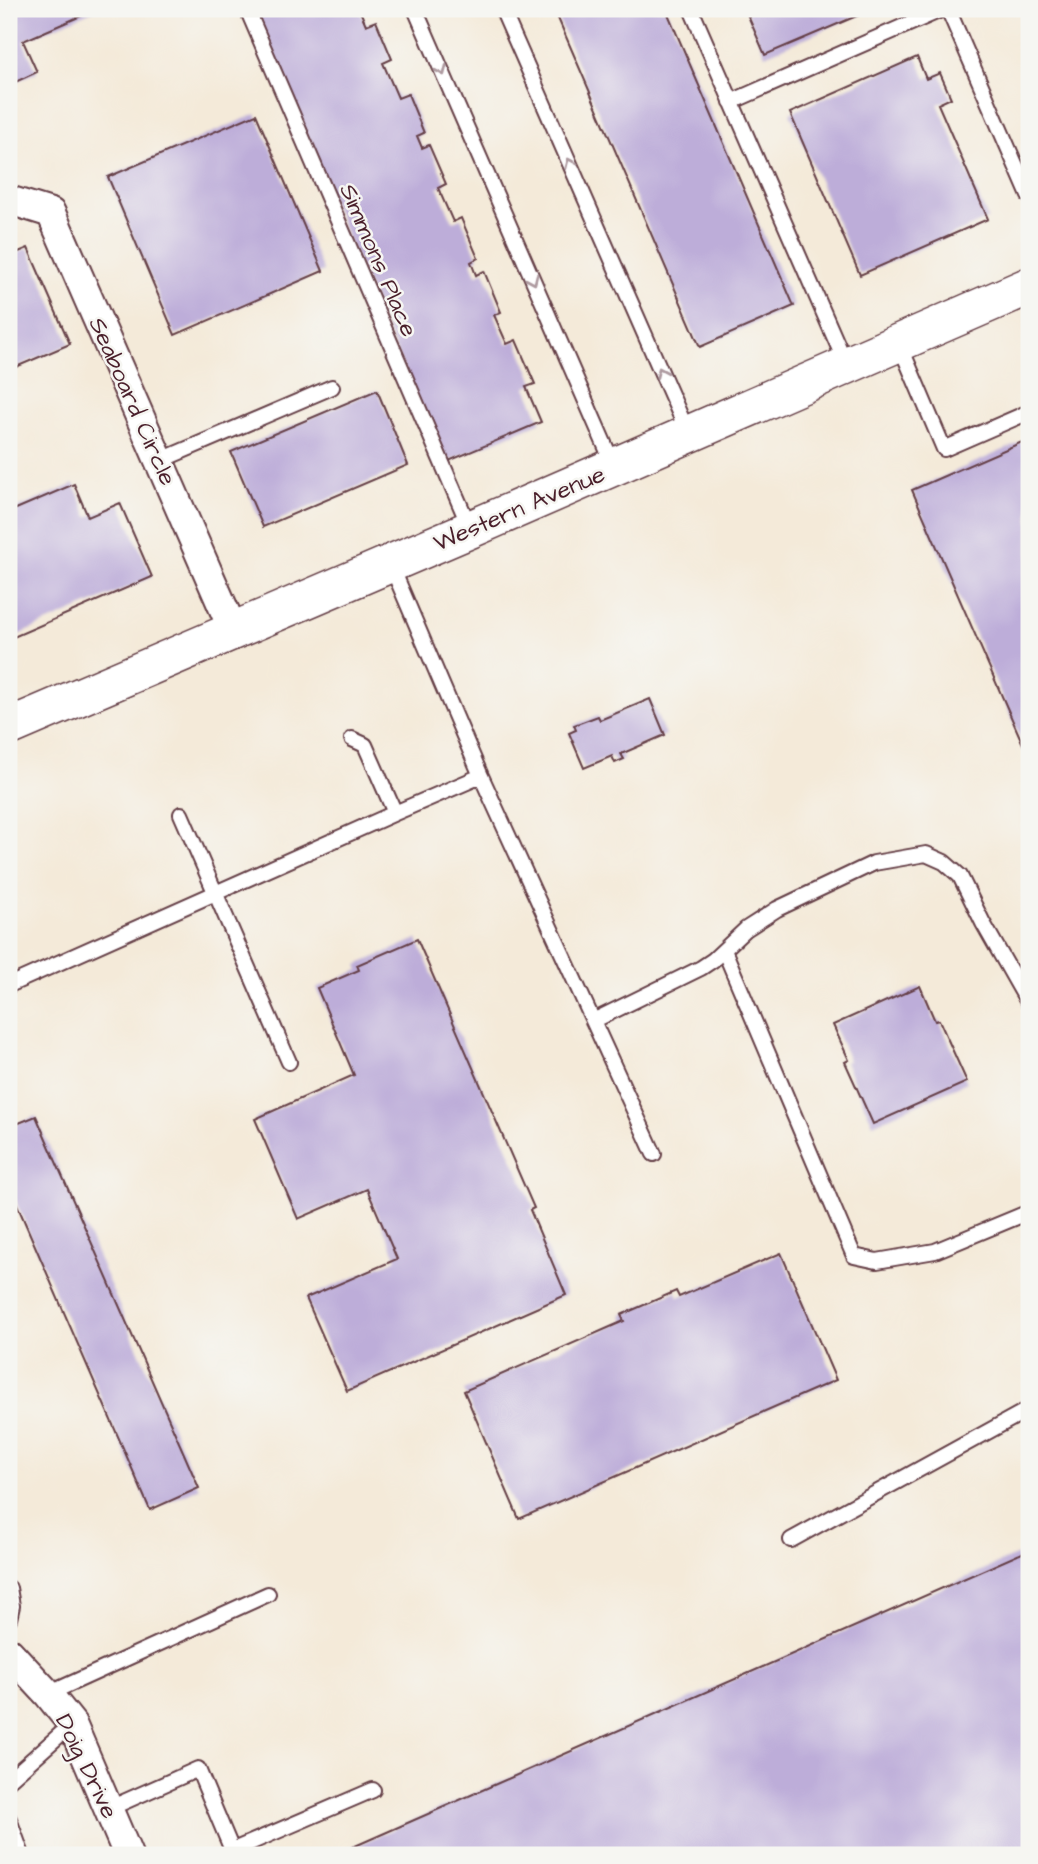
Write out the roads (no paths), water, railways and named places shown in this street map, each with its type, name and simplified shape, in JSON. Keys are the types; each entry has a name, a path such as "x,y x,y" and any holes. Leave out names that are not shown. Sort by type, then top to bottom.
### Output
{"street":[{"name":"Seaboard Circle","path":"9,200 51,213 233,630"},
{"name":"Western Avenue","path":"9,727 1029,286"},
{"name":"Doig Drive","path":"9,1652 72,1724 128,1855"}],"lane":[{"name":"Simmons Place","path":"247,9 471,529"},
{"path":"415,9 614,467"},
{"path":"502,9 689,434"},
{"path":"691,9 846,366"},
{"path":"731,102 946,9 1029,196"},
{"path":"899,342 944,449 1029,412"},
{"path":"159,461 332,387"},
{"path":"390,564 481,776 654,1154"},
{"path":"352,739 365,745 394,813"},
{"path":"9,985 481,776"},
{"path":"181,814 289,1062"},
{"path":"593,1021 701,968 746,929 789,903 874,863 926,854 944,862 960,876 1029,1004"},
{"path":"724,950 854,1256 877,1261 935,1251 1029,1212"},
{"path":"791,1540 1029,1409"},
{"path":"9,1588 12,1606 9,1619"},
{"path":"48,1694 268,1594"},
{"path":"9,1780 72,1724"},
{"path":"108,1809 198,1769 232,1853 373,1790"},
{"path":"9,1819 23,1855"}]}
